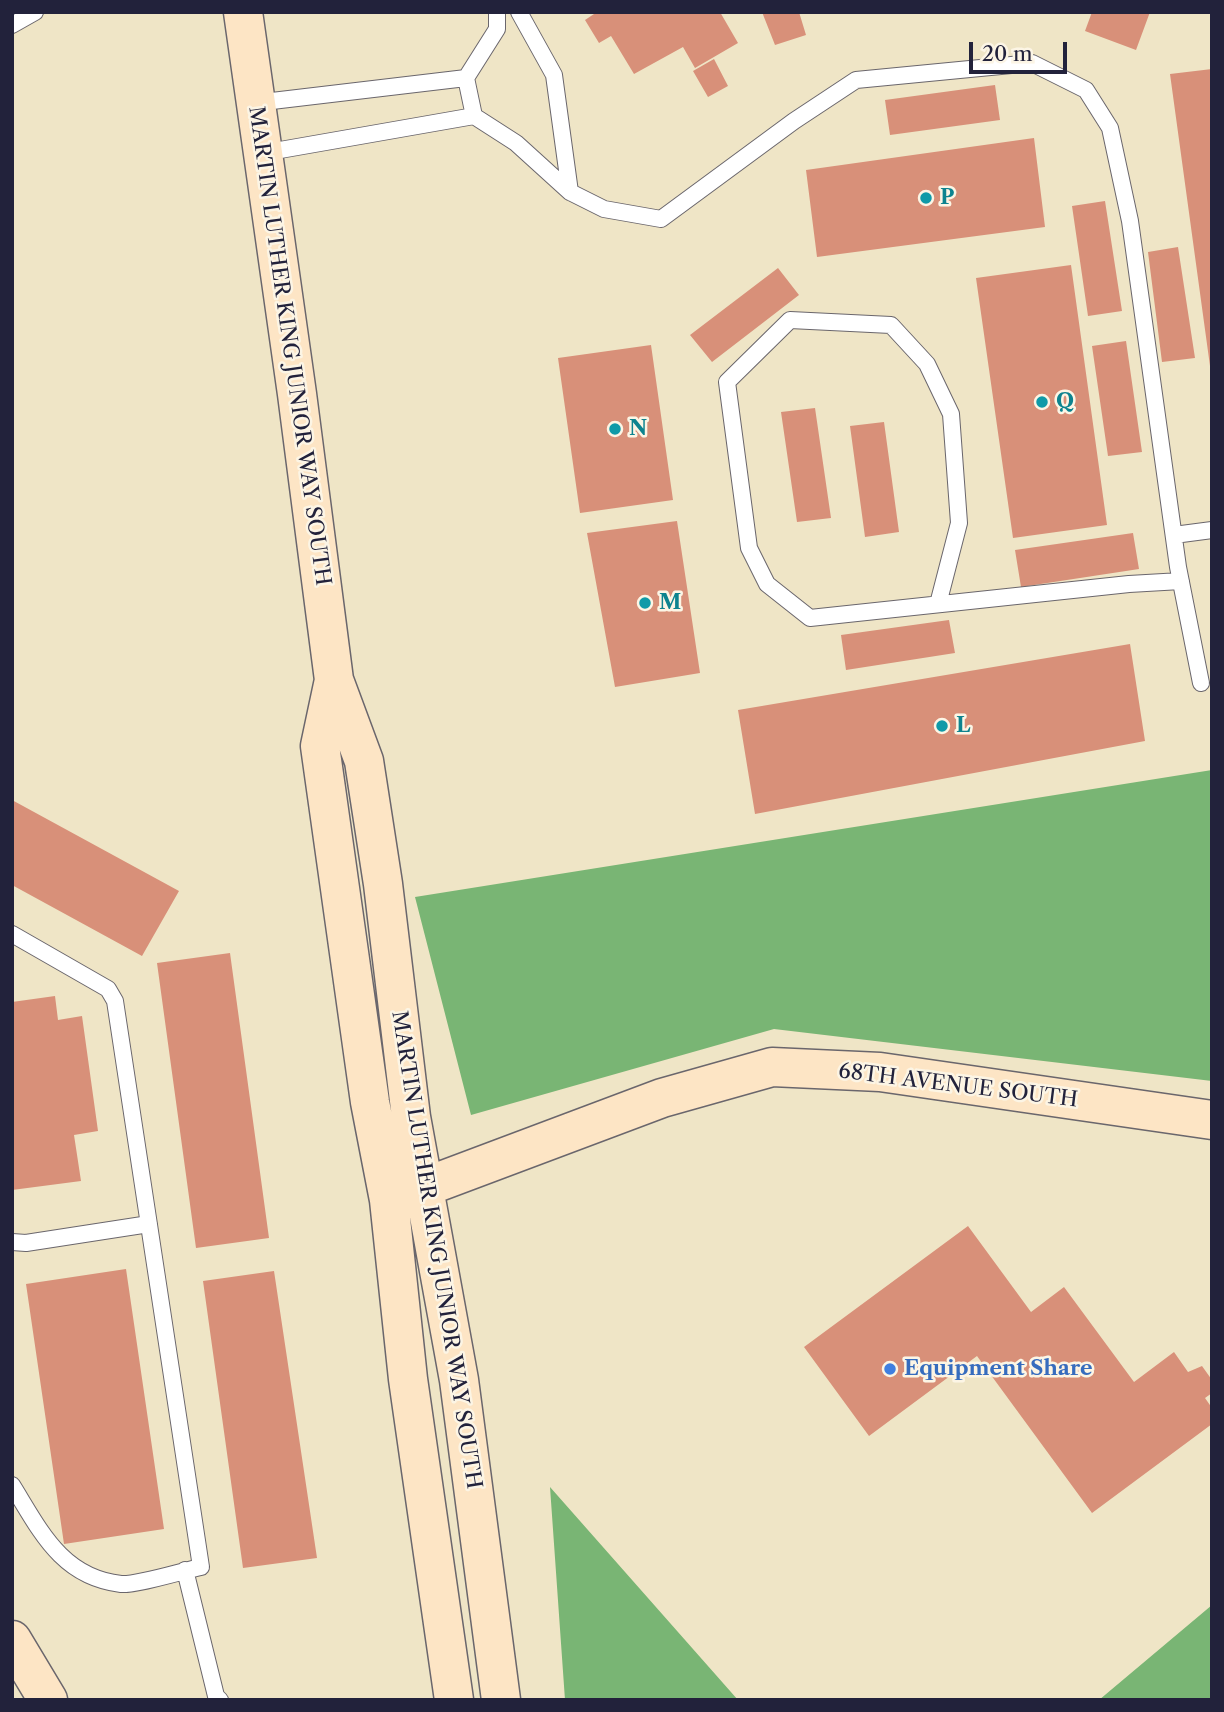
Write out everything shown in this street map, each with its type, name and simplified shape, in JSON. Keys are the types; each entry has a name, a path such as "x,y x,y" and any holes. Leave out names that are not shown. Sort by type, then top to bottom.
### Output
{"main road":[{"name":"MARTIN LUTHER KING JUNIOR WAY SOUTH","path":"243,12 334,680 320,746 370,1102 406,1194 459,1380 501,1700"},
{"name":"68TH AVENUE SOUTH","path":"406,1194 662,1098 772,1067 880,1072 1212,1120"},
{"name":"MARTIN LUTHER KING JUNIOR WAY SOUTH","path":"406,1194 408,1379 454,1700"},
{"path":"12,1640 48,1700"}],"lane":[{"path":"12,25 35,12"},
{"path":"474,116 466,78 498,29 497,12"},
{"path":"519,12 554,75 570,192"},
{"path":"263,153 474,116 516,143 570,192 604,209 661,219 794,121 856,80 1032,64 1086,90 1110,128 1128,209 1174,536 1201,682"},
{"path":"255,103 466,78"},
{"path":"938,604 959,523 951,414 927,364 891,325 790,320 727,382 749,548 766,584 810,618 1181,581"},
{"path":"1174,536 1212,530"},
{"path":"12,934 108,989 115,1001 201,1567 122,1584 73,1567 54,1552 12,1485"},
{"path":"12,1242 26,1243 149,1224"},
{"path":"185,1570 216,1696 220,1700"}],"green space":[{"path":"1212,770 1212,1081 774,1029 471,1115 415,897"},
{"path":"550,1487 738,1700 565,1700"},
{"path":"1212,1605 1212,1700 1099,1700"}],"building":[{"path":"597,12 720,12 738,43 695,68 683,47 634,74 611,36 599,43 585,20"},
{"path":"762,12 799,12 806,35 775,45"},
{"path":"1092,12 1150,12 1136,50 1085,31"},
{"path":"714,59 728,86 708,97 693,71"},
{"path":"1212,69 1212,366 1210,366 1170,74"},
{"path":"995,85 1000,120 890,135 885,100"},
{"name":"P","path":"1034,138 1045,227 817,257 806,170"},
{"path":"1105,201 1122,311 1088,316 1072,206"},
{"path":"1178,247 1195,358 1162,362 1148,252"},
{"name":"Q","path":"1071,265 1107,525 1013,538 976,278"},
{"path":"778,268 799,295 712,362 690,335"},
{"path":"1126,341 1142,452 1108,456 1092,346"},
{"name":"N","path":"651,345 673,500 580,513 558,358"},
{"path":"815,408 831,518 797,522 781,412"},
{"path":"884,422 899,532 865,537 850,426"},
{"name":"M","path":"677,521 700,673 615,687 587,533"},
{"path":"1133,533 1139,569 1021,587 1015,550"},
{"path":"949,620 955,653 846,670 841,635"},
{"name":"L","path":"1130,644 1145,741 755,814 738,710"},
{"path":"12,800 179,891 142,956 12,885"},
{"path":"230,953 269,1238 196,1248 157,963"},
{"path":"55,996 58,1020 82,1016 98,1131 74,1135 81,1181 12,1190 12,1002"},
{"name":"Equipment Share","path":"968,1226 1031,1312 1064,1287 1134,1382 1174,1352 1188,1372 1202,1366 1212,1380 1212,1393 1205,1398 1212,1408 1212,1424 1092,1513 977,1356 869,1436 804,1347"},
{"path":"126,1269 164,1529 64,1544 26,1284"},
{"path":"274,1271 317,1558 243,1568 203,1281"}],"place":[{"name":"P","path":"926,198"},
{"name":"Q","path":"1042,402"},
{"name":"N","path":"615,429"},
{"name":"M","path":"645,603"},
{"name":"L","path":"942,726"},
{"name":"Equipment Share","path":"890,1369"}]}
